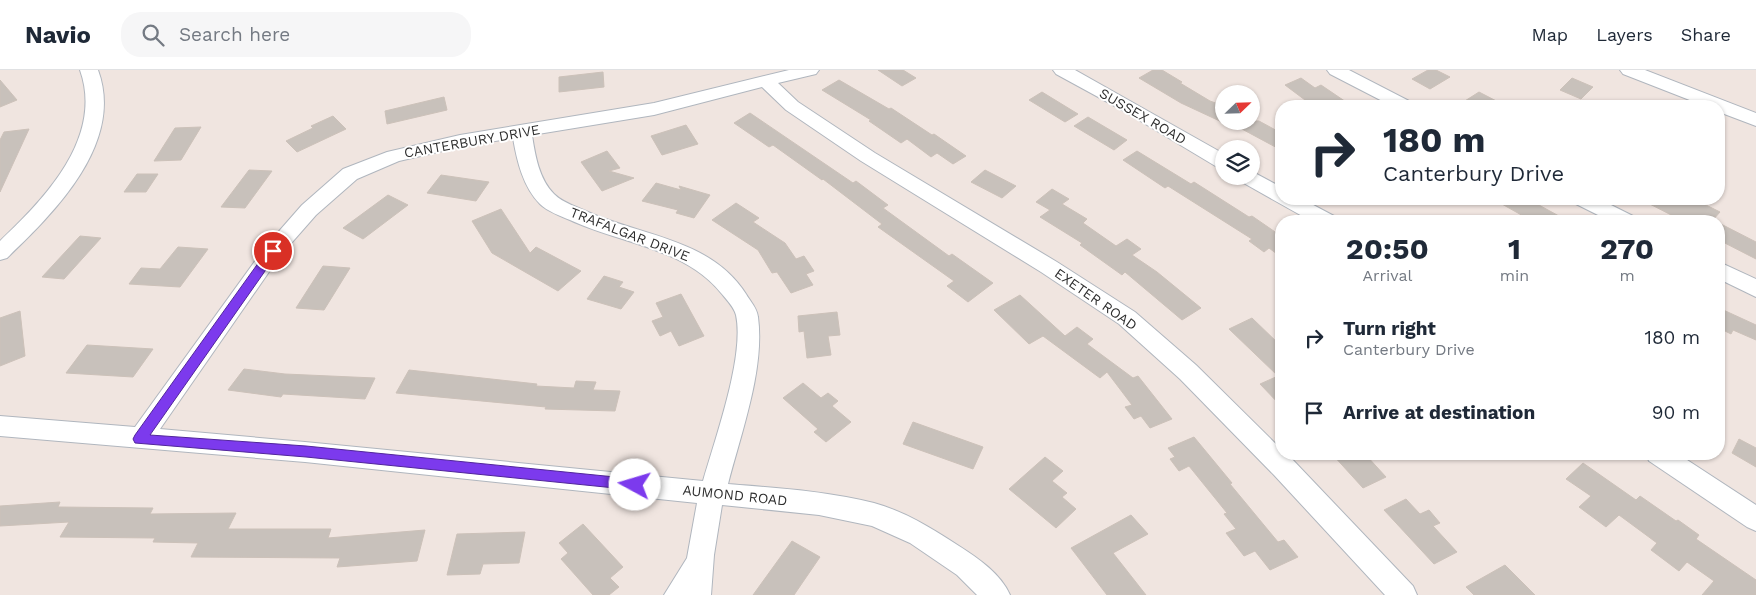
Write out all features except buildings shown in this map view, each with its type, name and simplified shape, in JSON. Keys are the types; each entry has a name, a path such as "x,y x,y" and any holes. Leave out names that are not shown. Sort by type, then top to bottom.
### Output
{"street":[{"path":"0,253 44,211 75,170 90,137 94,105 94,83 89,70"},
{"name":"CANTERBURY DRIVE","path":"140,439 273,251 309,210 350,174 394,156 460,141 654,110 810,70"},
{"name":"SUSSEX ROAD","path":"1062,70 1128,106 1215,158"},
{"path":"1336,70 1394,100"},
{"path":"1630,70 1706,100"},
{"name":"EXETER ROAD","path":"765,81 792,106 868,157 1049,267 1127,318 1188,372 1275,459"},
{"path":"1725,108 1756,120"},
{"name":"TRAFALGAR DRIVE","path":"522,132 525,154 535,182 548,200 582,218 624,234 672,248 703,263 731,288 747,314 746,354 735,409 713,493 699,565 697,595"},
{"path":"1260,183 1275,192"},
{"path":"1298,205 1316,215"},
{"path":"1595,205 1614,215"},
{"path":"1725,273 1756,289"},
{"name":"AUMOND ROAD","path":"0,426 306,452 819,504 876,515 919,536 967,566 996,595"},
{"name":"EXETER ROAD","path":"1276,460 1403,595"},
{"path":"1667,460 1756,519"},
{"path":"678,595 699,565"}],"route":[{"path":"273,251 140,439 306,452 635,485"}]}
